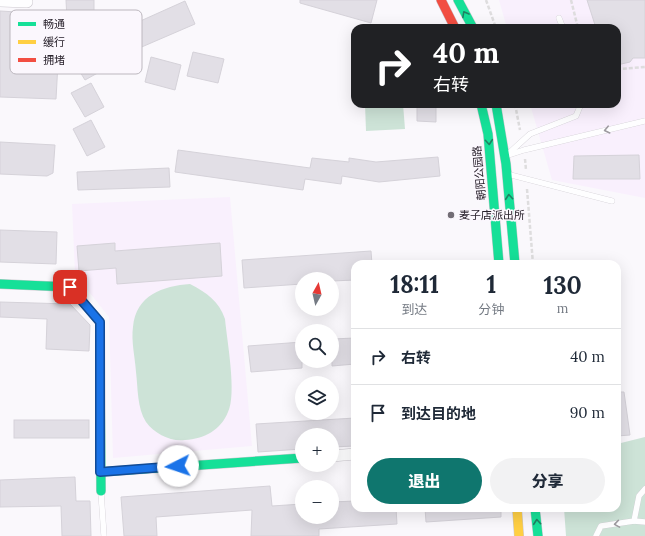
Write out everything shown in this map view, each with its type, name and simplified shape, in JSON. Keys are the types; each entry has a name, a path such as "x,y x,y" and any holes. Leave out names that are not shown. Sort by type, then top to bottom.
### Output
{"street":[{"path":"441,0 453,24"},
{"path":"458,0 471,24"},
{"path":"0,1 27,2"},
{"name":"朝阳公园路","path":"482,108 488,134 499,260"},
{"path":"497,108 505,156 515,260"},
{"path":"0,284 70,287 100,322 101,491"},
{"path":"339,455 351,454"},
{"path":"100,472 295,458"},
{"path":"518,512 520,536"},
{"path":"535,512 538,536"}],"lane":[{"path":"560,18 562,24"},
{"path":"505,156 530,134 576,116 579,108"},
{"path":"505,156 524,150 645,121"},
{"path":"507,174 612,201"},
{"path":"634,521 639,496 645,489"},
{"path":"101,491 104,536"},
{"path":"596,536 601,526 634,521 645,522"}],"path":[{"path":"486,0 495,24"},
{"path":"571,0 577,24"},
{"path":"621,69 645,66"}],"shaded area":[{"path":"499,0 645,0 645,198 552,180 531,108 621,108 621,24 506,24"},
{"path":"230,197 252,446 113,458 109,317 75,274 72,204"}],"green space":[{"path":"365,108 403,108 405,129 366,131"},
{"path":"190,284 216,302 225,319 232,380 231,404 225,418 216,429 199,438 174,440 154,430 146,422 141,411 138,398 133,327 135,316 139,307 152,294 170,287"},
{"path":"645,437 645,536 566,536 564,512 621,512 621,443"}],"building":[{"path":"66,0 94,0 94,10 66,10"},
{"path":"300,0 377,0 371,23 300,3"},
{"path":"587,0 645,0 645,58 633,58 630,62 621,64 621,24 595,24"},
{"path":"185,1 195,24 142,47 142,20"},
{"path":"0,11 10,12 10,74 57,74 56,99 0,97"},
{"path":"193,52 224,59 218,83 187,76"},
{"path":"151,57 181,65 175,90 145,82"},
{"path":"81,74 96,74 85,80"},
{"path":"91,83 104,107 85,117 71,93"},
{"path":"417,108 436,108 436,122 417,121"},
{"path":"91,120 105,147 87,156 73,129"},
{"path":"0,142 55,145 53,173 47,176 0,174"},
{"path":"178,150 310,168 312,158 349,162 349,158 376,162 438,157 440,176 379,182 342,176 341,184 305,179 303,190 175,172"},
{"path":"639,155 640,179 573,179 574,156"},
{"path":"169,168 170,187 78,190 77,172"},
{"path":"0,230 57,232 56,264 0,262"},
{"path":"115,243 115,251 220,243 222,276 117,284 116,268 79,271 77,246"},
{"path":"371,251 372,260 351,260 351,280 339,281 339,272 295,272 295,284 244,288 242,260"},
{"path":"0,302 70,304 90,325 89,351 46,349 47,319 0,317"},
{"path":"351,338 351,364 339,365 339,339"},
{"path":"295,343 295,368 302,368 251,372 248,346"},
{"path":"621,392 624,392 630,435 621,436"},
{"path":"351,418 351,446 339,447 339,428 295,428 295,449 258,452 256,424"},
{"path":"14,420 89,420 89,438 14,438"},
{"path":"75,477 76,501 90,501 91,536 62,536 61,506 0,507 0,480"},
{"path":"270,486 272,506 295,504 295,524 339,524 339,502 351,501 351,512 396,512 397,524 319,529 319,536 251,536 252,510 156,517 157,536 124,536 121,497"},
{"path":"425,512 501,512 501,517 426,522"}],"traffic: fast":[{"path":"458,0 471,24"},
{"path":"482,108 488,134 499,260"},
{"path":"497,108 506,164 515,260"},
{"path":"0,284 70,287 100,322 101,491"},
{"path":"100,472 295,458"},
{"path":"535,512 538,536"}],"traffic: slow":[{"path":"517,512 519,536"}],"traffic: jam":[{"path":"441,0 453,24"}],"place":[{"name":"麦子店派出所","path":"451,215"}],"route":[{"path":"70,287 100,322 100,472 178,466"}]}
